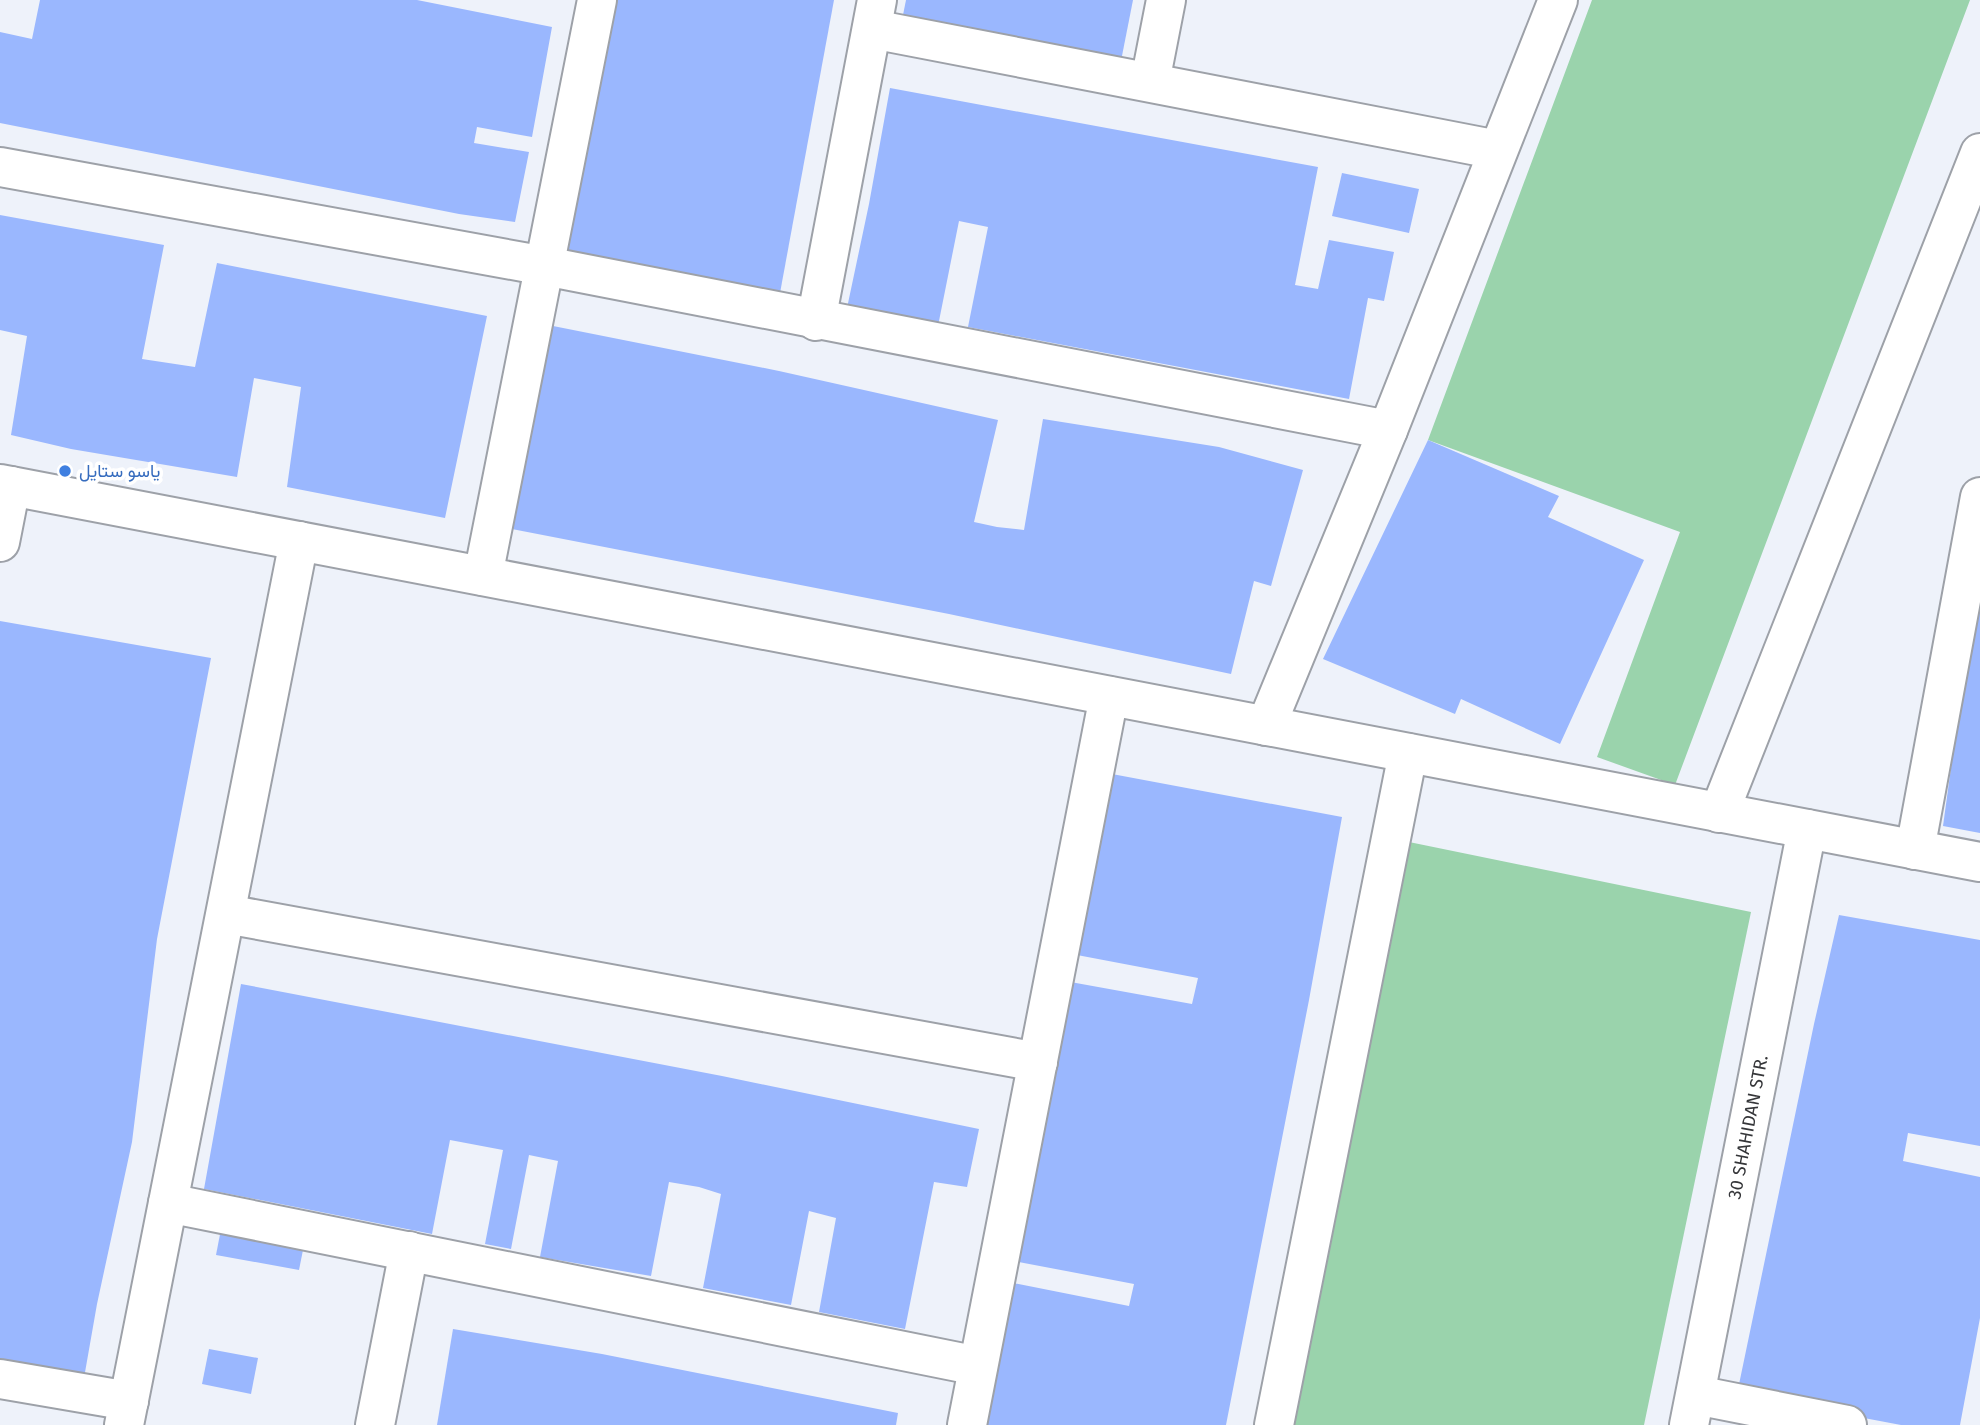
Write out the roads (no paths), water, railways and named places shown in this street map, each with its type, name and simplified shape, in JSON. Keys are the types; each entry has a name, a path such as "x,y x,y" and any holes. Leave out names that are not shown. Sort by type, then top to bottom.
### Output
{"street":[{"path":"483,576 597,0"},
{"path":"1150,82 1166,0"},
{"path":"1266,726 1388,430 1558,0"},
{"path":"817,321 874,14 1150,82 1499,150"},
{"path":"1719,813 1980,153"},
{"path":"0,167 545,266 1388,430"},
{"path":"0,542 5,485 1980,862"},
{"path":"1915,850 1980,497"},
{"path":"0,1379 127,1413 299,541"},
{"path":"967,1425 1109,696"},
{"path":"1275,1425 1408,753"},
{"name":"30 SHAHIDAN STR.","path":"1692,1410 1807,829"},
{"path":"226,914 1038,1062"},
{"path":"168,1203 978,1366"},
{"path":"375,1425 410,1251"},
{"path":"1692,1410 1847,1425"}],"place":[{"name":"ياسو ستايل","path":"65,471"}]}
